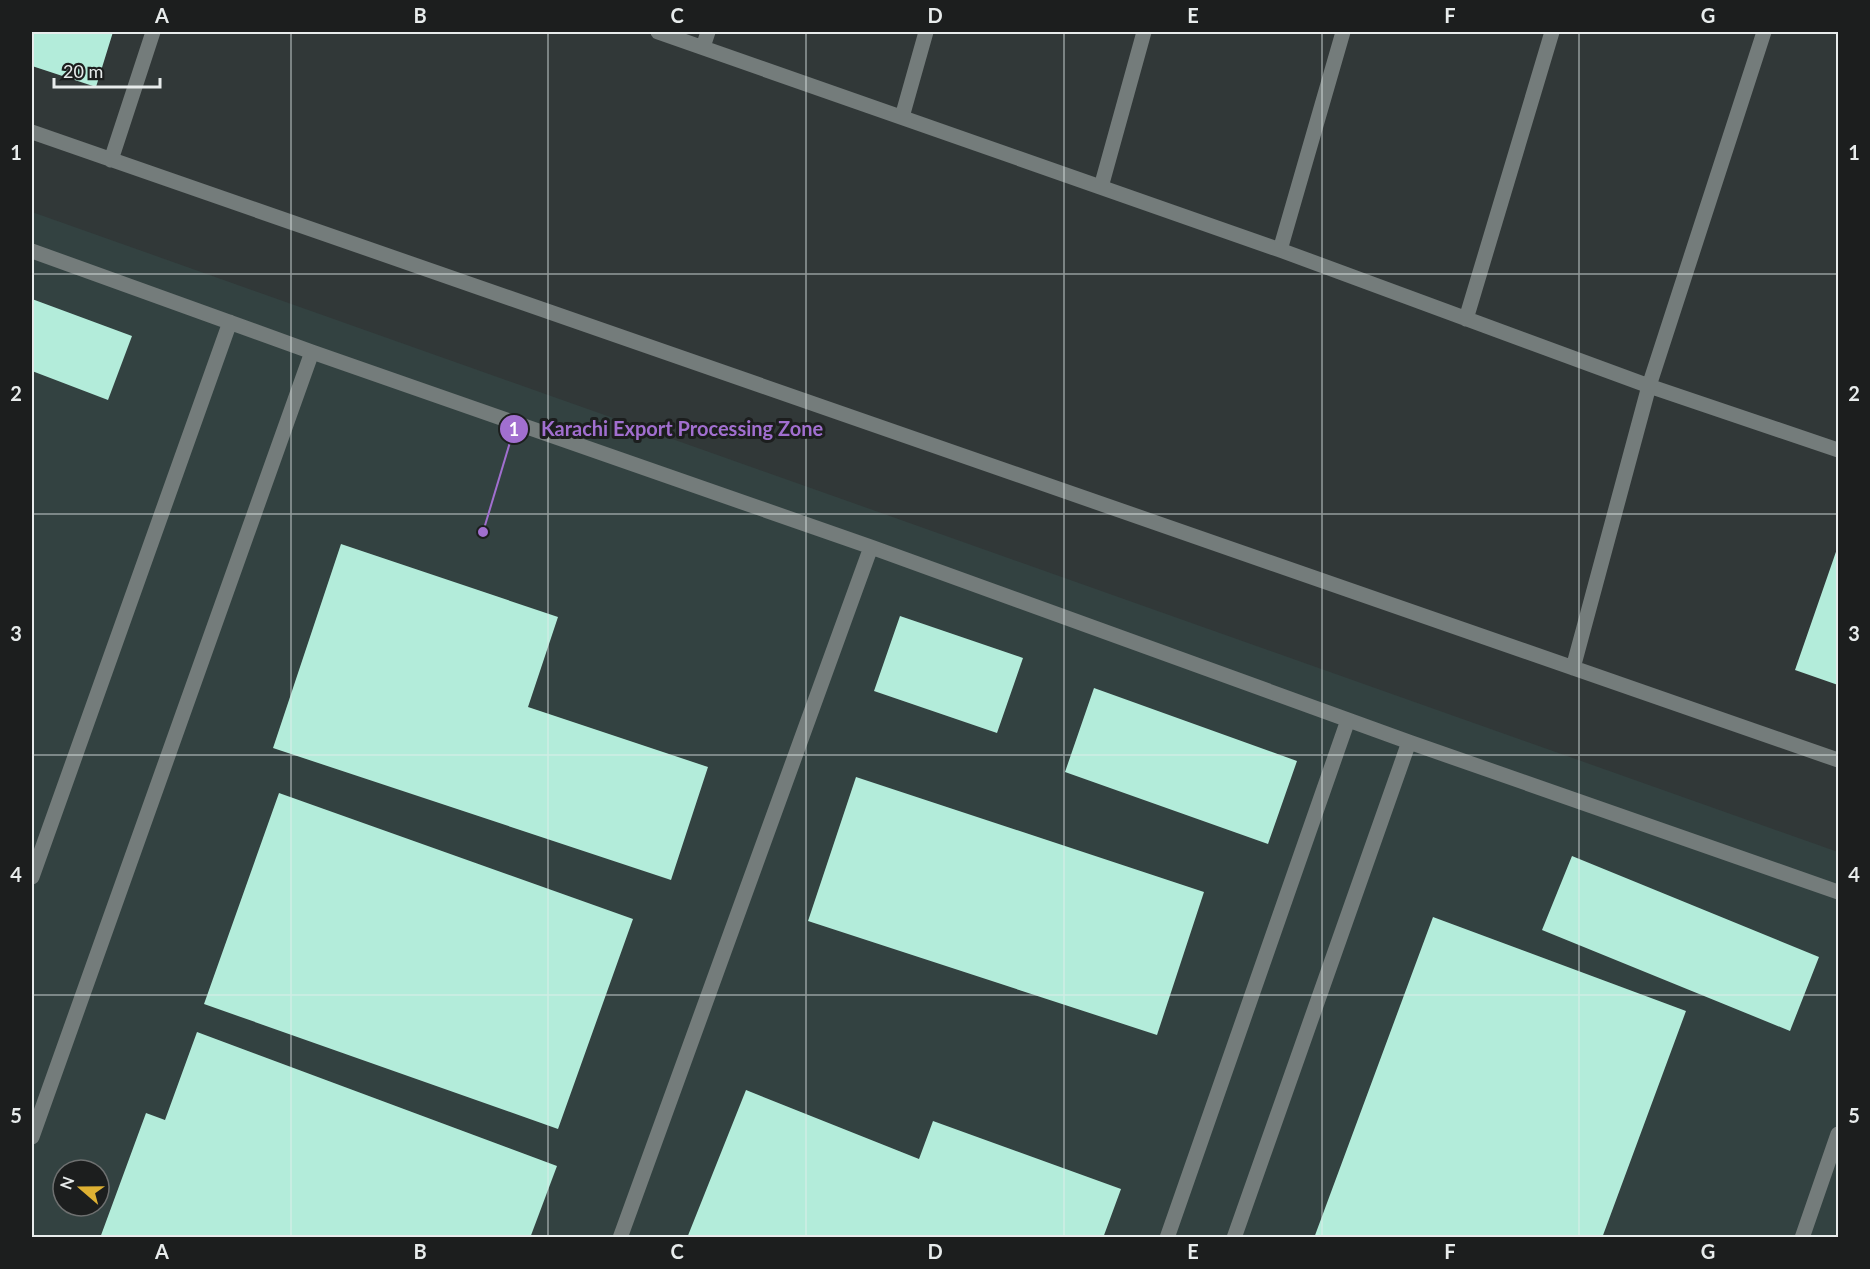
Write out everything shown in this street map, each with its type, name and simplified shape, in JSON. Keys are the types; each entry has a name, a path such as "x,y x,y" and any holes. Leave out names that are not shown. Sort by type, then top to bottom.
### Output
{"street":[{"path":"111,160 153,32"},
{"path":"658,32 1280,250 1649,386 1839,450"},
{"path":"703,47 708,32"},
{"path":"902,117 926,32"},
{"path":"1101,187 1144,32"},
{"path":"1280,250 1343,32"},
{"path":"1466,319 1552,32"},
{"path":"1573,668 1649,386 1764,32"},
{"path":"32,132 1839,760"},
{"path":"32,251 312,352 871,547 1409,742 1839,892"},
{"path":"32,877 230,322"},
{"path":"32,1137 312,352"},
{"path":"620,1238 871,547"},
{"path":"1167,1238 1348,720"},
{"path":"1234,1238 1409,742"},
{"path":"1802,1238 1839,1134"}],"shaded area":[{"path":"32,212 1838,852 1838,1237 32,1237"}],"building":[{"path":"32,32 113,32 96,87 32,66"},
{"path":"32,299 132,336 108,400 32,371"},
{"path":"341,544 558,617 528,707 708,767 671,880 273,748"},
{"path":"1838,546 1838,685 1795,670"},
{"path":"900,616 1023,658 997,733 874,691"},
{"path":"1094,688 1297,761 1268,844 1065,772"},
{"path":"856,777 1204,892 1157,1035 808,921"},
{"path":"279,793 633,919 558,1129 204,1004"},
{"path":"1572,856 1819,957 1790,1031 1542,930"},
{"path":"1433,917 1686,1011 1602,1238 1314,1238"},
{"path":"197,1032 557,1166 530,1238 100,1238 107,1218 111,1218 111,1208 146,1113 165,1120"},
{"path":"746,1090 919,1159 933,1121 1121,1189 1103,1238 687,1238"}],"place":[{"name":"Karachi Export Processing Zone","path":"483,532"}]}
